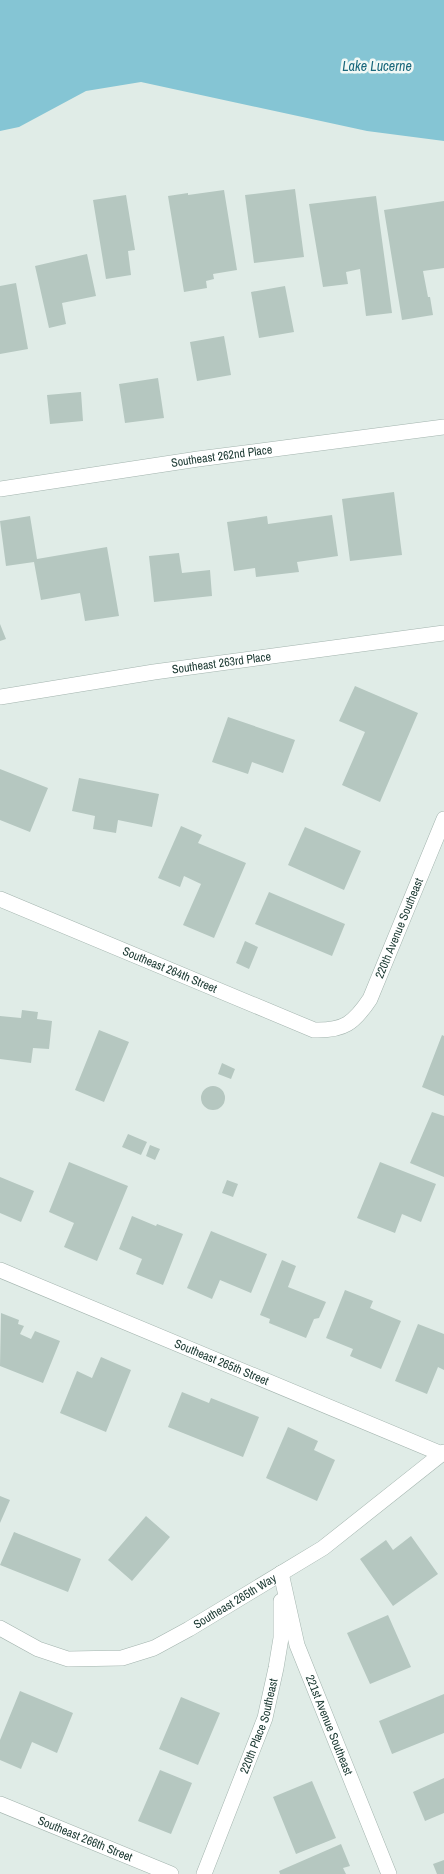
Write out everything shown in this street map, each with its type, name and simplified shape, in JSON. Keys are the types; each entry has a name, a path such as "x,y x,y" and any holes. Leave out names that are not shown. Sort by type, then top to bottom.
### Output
{"street":[{"name":"Southeast 262nd Place","path":"0,489 198,459 444,427"},
{"name":"Southeast 263rd Place","path":"0,697 154,672 444,633"},
{"name":"220th Avenue Southeast","path":"341,1027 358,1017 370,999 444,819"},
{"name":"Southeast 264th Street","path":"0,900 314,1030 329,1031 341,1027"},
{"name":"Southeast 265th Street","path":"0,1270 443,1453"},
{"name":"Southeast 265th Way","path":"0,1628 38,1649 68,1659 122,1658 154,1648 323,1548 443,1453"},
{"name":"220th Place Southeast","path":"204,1874 266,1718 280,1638 281,1573"},
{"name":"221st Avenue Southeast","path":"281,1573 297,1645 390,1874"},
{"name":"Southeast 266th Street","path":"0,1804 172,1874"}],"water":[{"name":"Lake Lucerne","path":"0,0 444,0 444,141 367,131 141,82 86,91 19,127 0,131"}],"building":[{"path":"295,189 304,257 254,263 245,195"},
{"path":"224,190 237,270 213,274 214,279 206,281 207,288 184,292 168,196"},
{"path":"126,195 135,250 128,251 131,275 106,279 93,200"},
{"path":"376,196 392,313 366,316 360,269 346,272 348,284 323,287 309,204"},
{"path":"444,201 444,268 423,271 433,315 402,320 384,210"},
{"path":"87,254 96,296 62,303 66,324 49,328 35,266"},
{"path":"16,283 28,349 0,354 0,286"},
{"path":"285,286 294,332 259,338 251,292"},
{"path":"224,336 231,375 197,381 190,342"},
{"path":"158,378 164,418 125,423 119,384"},
{"path":"81,392 83,421 50,424 47,395"},
{"path":"394,492 402,555 350,561 342,499"},
{"path":"332,515 338,556 297,562 299,572 256,577 255,568 234,571 227,522 267,516 268,524"},
{"path":"30,516 37,559 107,547 119,616 85,621 80,593 41,600 34,562 6,566 0,521"},
{"path":"179,553 182,573 210,570 212,596 154,602 149,556"},
{"path":"0,624 6,639 0,641"},
{"path":"355,686 418,713 380,802 342,785 365,732 339,721"},
{"path":"228,717 295,740 283,773 252,762 248,774 212,762"},
{"path":"0,769 48,788 30,832 0,820"},
{"path":"79,778 159,794 152,827 118,820 116,833 93,829 95,816 72,811"},
{"path":"181,826 202,835 198,843 246,863 214,938 183,925 201,884 184,876 180,887 158,878"},
{"path":"305,827 361,851 344,890 288,865"},
{"path":"269,892 345,924 332,956 255,924"},
{"path":"245,941 258,947 249,969 236,963"},
{"path":"22,1010 38,1012 37,1019 52,1021 49,1049 33,1048 31,1063 0,1059 0,1016 21,1018"},
{"path":"99,1030 129,1042 104,1102 75,1090"},
{"path":"442,1035 444,1036 444,1096 422,1087"},
{"path":"222,1063 235,1069 231,1079 218,1074"},
{"path":"213,1086 218,1087 224,1093 224,1103 218,1109 213,1110 208,1109 202,1103 201,1098 202,1093 208,1087"},
{"path":"432,1112 444,1116 444,1177 410,1163"},
{"path":"128,1134 147,1142 141,1155 122,1147"},
{"path":"150,1145 160,1149 155,1160 146,1156"},
{"path":"69,1162 128,1186 97,1261 64,1247 74,1223 49,1212"},
{"path":"380,1162 436,1184 421,1222 402,1214 395,1233 357,1218"},
{"path":"0,1177 34,1191 21,1222 0,1213"},
{"path":"227,1180 238,1184 233,1197 222,1193"},
{"path":"132,1216 183,1234 163,1285 136,1274 142,1259 119,1249"},
{"path":"211,1231 267,1254 251,1293 220,1280 212,1299 187,1288"},
{"path":"282,1260 296,1266 288,1287 326,1302 319,1318 314,1319 306,1338 269,1323 270,1319 260,1315"},
{"path":"345,1290 373,1301 370,1308 401,1321 381,1369 350,1356 353,1349 326,1338"},
{"path":"1,1313 19,1320 18,1324 24,1326 20,1334 31,1339 35,1331 60,1341 43,1383 0,1366"},
{"path":"418,1324 444,1334 444,1370 438,1367 427,1394 395,1381"},
{"path":"101,1357 131,1370 106,1432 60,1413 77,1371 92,1378"},
{"path":"182,1392 209,1403 211,1398 259,1417 243,1457 168,1427"},
{"path":"288,1427 318,1441 314,1450 335,1460 317,1501 266,1478"},
{"path":"0,1496 10,1500 0,1523"},
{"path":"146,1516 170,1537 132,1581 108,1560"},
{"path":"14,1532 81,1559 68,1592 0,1565"},
{"path":"411,1536 438,1574 393,1606 360,1559 386,1540 393,1550"},
{"path":"388,1615 411,1667 370,1684 347,1633"},
{"path":"20,1691 73,1713 57,1753 32,1742 21,1769 0,1760 0,1740"},
{"path":"444,1694 444,1733 392,1754 379,1721"},
{"path":"181,1697 220,1713 198,1765 159,1749"},
{"path":"160,1770 192,1783 171,1834 138,1821"},
{"path":"444,1778 444,1813 425,1821 413,1792"},
{"path":"312,1781 336,1838 296,1854 273,1797"},
{"path":"341,1844 350,1866 343,1868 346,1874 280,1874 279,1871"},
{"path":"444,1860 444,1874 437,1874 433,1864"}]}
